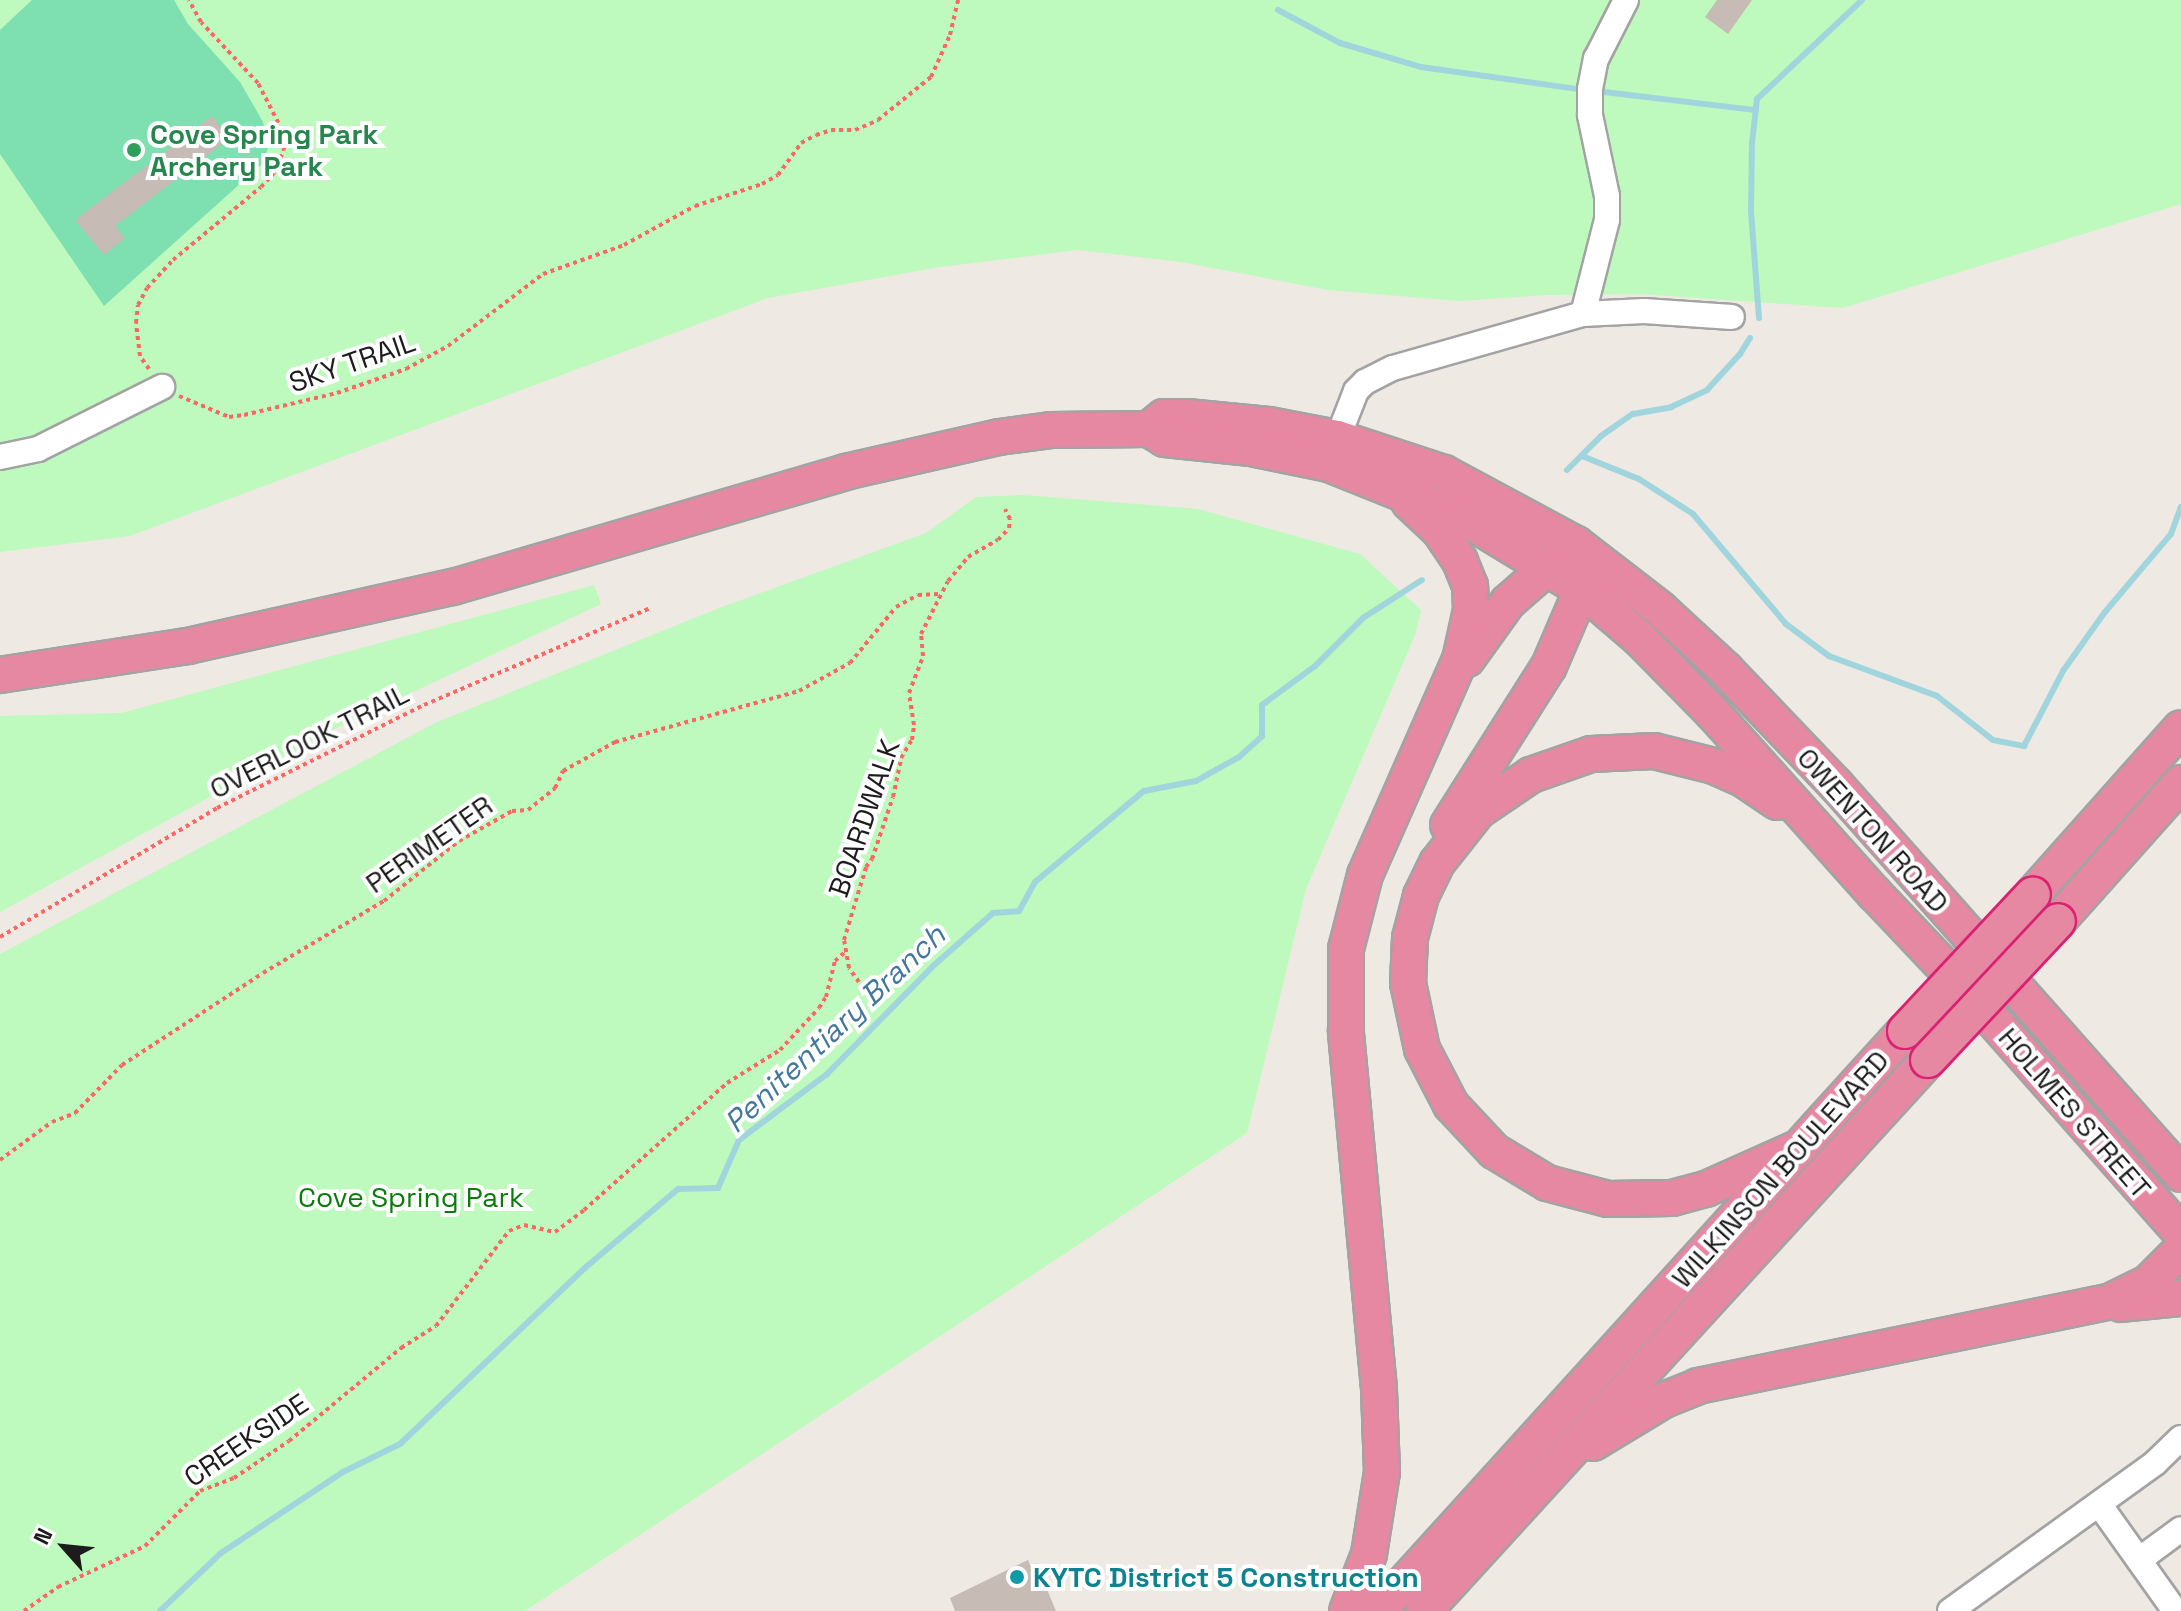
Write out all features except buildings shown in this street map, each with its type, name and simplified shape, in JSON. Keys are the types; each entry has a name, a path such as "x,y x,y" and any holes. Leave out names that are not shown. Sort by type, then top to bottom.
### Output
{"highway":[{"path":"0,675 188,646 440,590 802,483 937,448 1051,430 1149,429 1164,417 1269,425 1333,451 1383,483 1439,530 1460,561 1470,586 1471,610 1447,691 1365,875 1346,949 1346,1031 1379,1389 1382,1458 1378,1513 1369,1554 1347,1611"},
{"name":"OWENTON ROAD","path":"1333,451 1444,473 1585,551 1695,640 1836,785 1993,962"},
{"path":"1383,483 1466,519 1583,590 1674,672 1820,832"},
{"path":"1447,691 1491,622 1548,568 1585,551 1583,590 1549,666 1434,850 1422,881 1410,938 1408,983 1413,1017 1435,1078 1472,1130 1519,1169 1577,1194 1640,1201 1672,1198 1706,1189 1800,1147"},
{"name":"WILKINSON BOULEVARD","path":"1379,1611 2181,728"},
{"path":"1410,938 1421,896 1437,863 1478,811 1531,775 1591,754 1654,751 1714,766 1743,779 1820,832"},
{"name":"WILKINSON BOULEVARD","path":"1424,1611 2181,783"},
{"name":"HOLMES STREET","path":"1820,832 1969,993 2181,1233"},
{"name":"HOLMES STREET","path":"1993,962 2181,1174"},
{"path":"2080,1309 2140,1288 2181,1250"},
{"path":"1562,1462 1664,1400 1698,1386 2080,1309 2181,1298"}],"street":[{"path":"1583,314 1607,220 1607,196 1590,115 1590,89 1596,59 1626,0"},
{"path":"1333,451 1356,391 1378,374 1583,314 1644,311 1732,317"},
{"path":"0,457 38,449 162,387"},
{"path":"1950,1611 2099,1504 2181,1439"},
{"path":"2099,1504 2176,1606"},
{"path":"2139,1560 2181,1529"}],"path":[{"path":"162,387 140,356 138,305 147,288 173,260 268,180 284,150 282,130 258,83 201,22 189,0"},
{"name":"SKY TRAIL","path":"162,387 229,417 311,400 406,369 448,346 543,274 624,245 695,206 762,184 778,175 801,143 816,135 831,130 855,130 878,120 931,77 950,35 958,0"},
{"name":"BOARDWALK","path":"509,1231 524,1225 555,1232 727,1083 780,1050 819,1008 826,997 835,961 844,953 844,940 866,867 872,859 893,797 901,758 912,740 914,725 909,693 923,656 921,634 939,594 968,557 998,540 1009,528 1010,519 1005,509"},
{"name":"PERIMETER","path":"0,1160 52,1122 75,1113 122,1065 263,973 384,901 459,841 512,811 528,810 555,788 563,771 615,742 799,691 850,663 896,607 918,595 939,594"},
{"name":"OVERLOOK TRAIL","path":"0,937 20,922 231,801 424,705 650,608"},
{"path":"844,953 859,982"},
{"name":"CREEKSIDE","path":"24,1611 58,1587 82,1579 145,1546 200,1491 234,1478 289,1441 401,1348 436,1326 509,1231"}],"green space":[{"path":"0,0 2181,0 2181,204 1843,308 1641,294 1547,295 1459,301 1328,290 1181,262 1078,250 940,267 768,298 130,536 0,552"},
{"name":"Cove Spring Park Archery Park","path":"32,0 174,0 188,24 240,82 263,122 269,146 262,164 104,306 0,154 0,30"},
{"name":"Cove Spring Park","path":"1025,495 1198,509 1360,554 1421,610 1415,635 1306,889 1247,1133 525,1611 0,1611 0,954 437,722 719,608 926,533 976,497"},
{"path":"594,585 601,604 332,730 0,912 0,716 121,713"}],"waterway":[{"name":"Penitentiary Branch","path":"1759,318 1751,211 1752,143 1757,99 1862,0"},
{"path":"1278,10 1340,43 1421,67 1578,89"},
{"path":"1604,92 1756,110"},
{"name":"Penitentiary Branch","path":"1567,470 1601,436 1633,414 1671,407 1707,390 1740,354 1750,338"},
{"path":"1582,456 1639,479 1693,514 1786,624 1829,656 1937,696 1993,740 2024,746 2063,671 2105,612 2171,534 2181,507"},
{"name":"Penitentiary Branch","path":"160,1611 221,1553 343,1472 400,1444 586,1267 678,1189 718,1188 739,1140 826,1075 932,967 993,913 1019,911 1035,882 1144,791 1196,781 1239,757 1262,736 1262,705 1315,666 1363,618 1422,580"}],"place":[{"name":"Cove Spring Park Archery Park","path":"134,150"},
{"name":"KYTC District 5 Construction","path":"1017,1577"}]}
